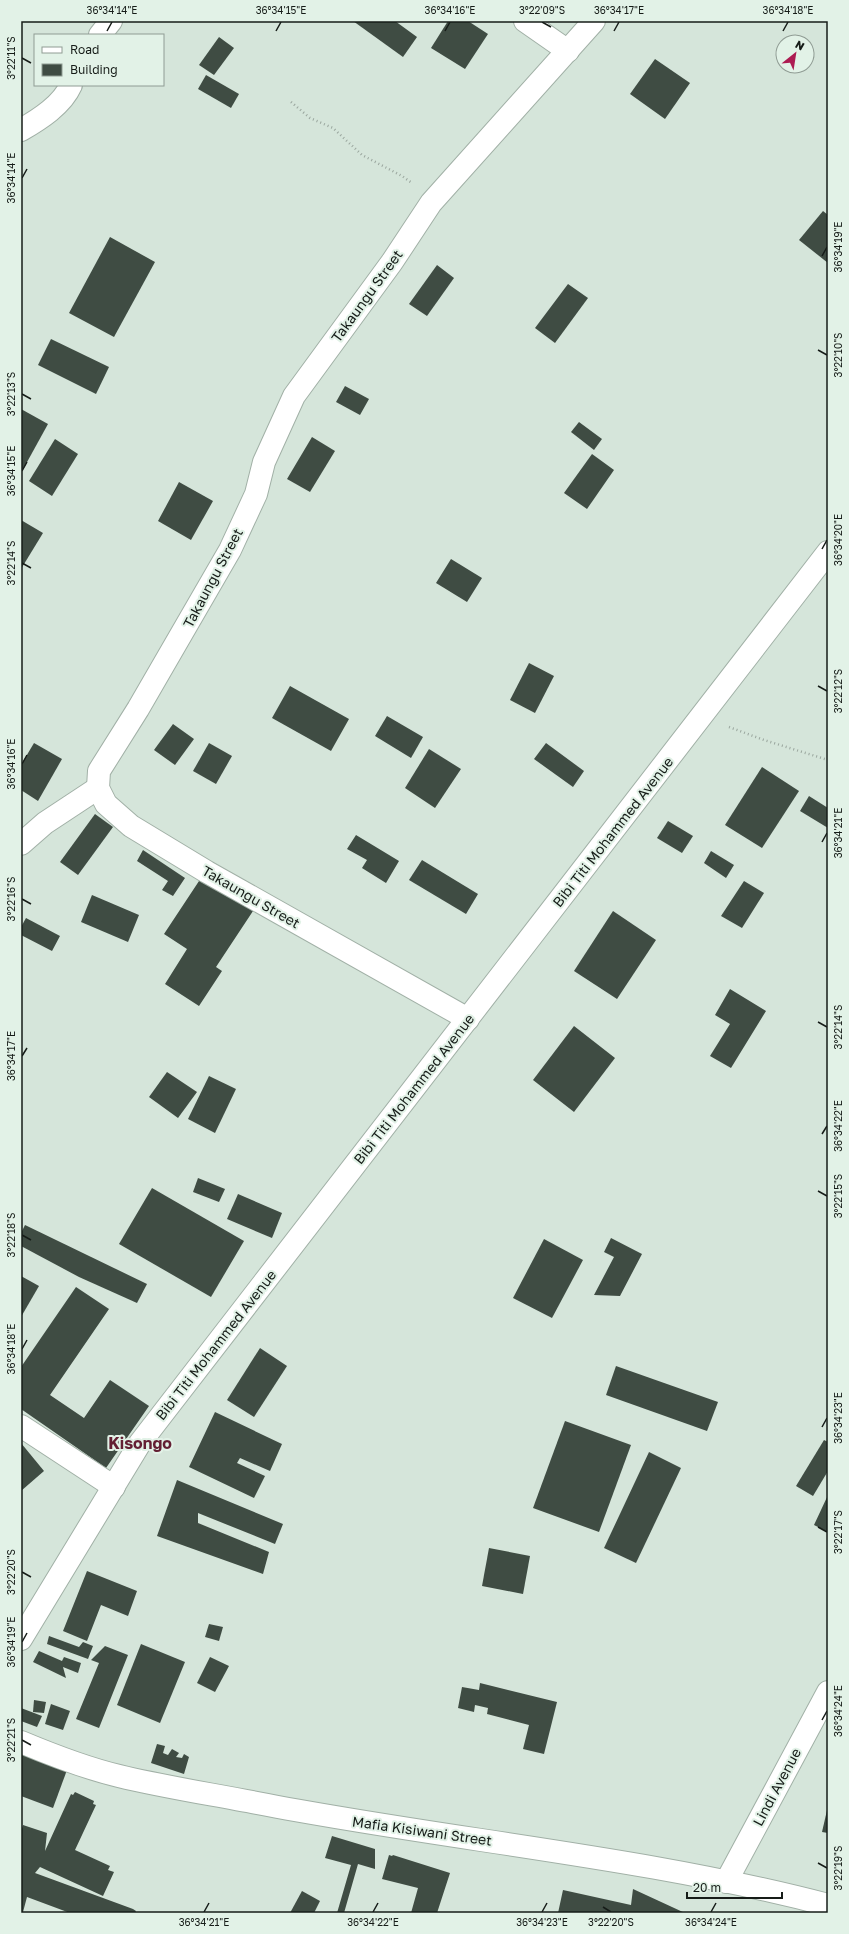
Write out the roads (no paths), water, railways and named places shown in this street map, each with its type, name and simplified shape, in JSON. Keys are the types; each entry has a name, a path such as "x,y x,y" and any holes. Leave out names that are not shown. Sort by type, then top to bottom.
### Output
{"street":[{"path":"101,34 111,21"},
{"path":"525,21 568,51"},
{"name":"Takaungu Street","path":"468,1019 207,872 131,826 106,804 98,788 99,771 138,709 230,550 256,494 264,462 294,396 392,262 431,203 594,21"},
{"path":"21,130 39,119 58,103 70,86"},
{"name":"Bibi Titi Mohammed Avenue","path":"21,1639 140,1444 828,552"},
{"path":"21,844 46,823 98,788"},
{"path":"21,1426 114,1487"},
{"name":"Lindi Avenue","path":"726,1882 828,1692"},
{"name":"Mafia Kisiwani Street","path":"21,1742 51,1754 125,1777 335,1818 613,1860 794,1896 828,1905"}],"district":[{"name":"Kisongo","path":"140,1443"}]}
